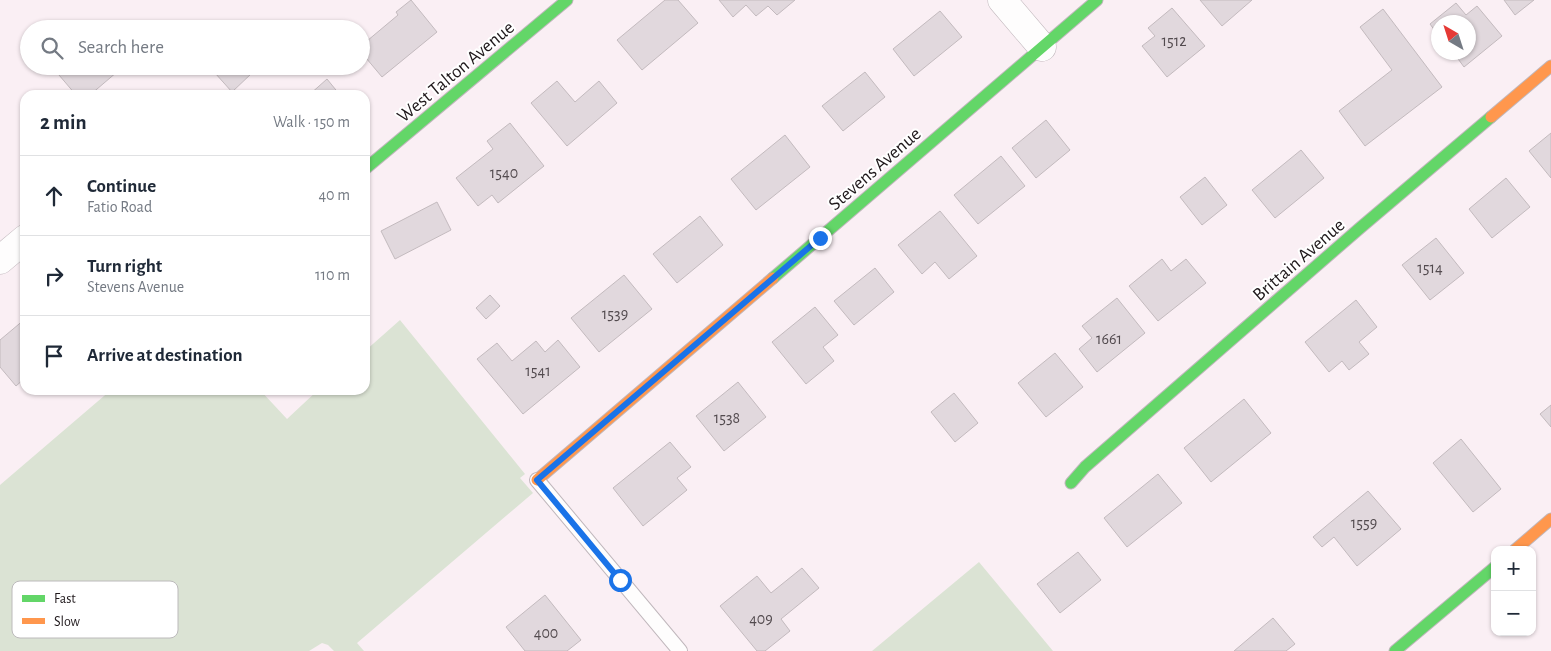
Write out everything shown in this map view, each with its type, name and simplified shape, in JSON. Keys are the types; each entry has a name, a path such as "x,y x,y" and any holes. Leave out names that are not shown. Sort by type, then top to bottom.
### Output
{"street":[{"name":"West Talton Avenue","path":"370,165 567,0"},
{"path":"1002,0 1042,47"},
{"name":"Stevens Avenue","path":"537,480 1097,0"},
{"name":"Brittain Avenue","path":"1071,483 1085,467 1360,228 1551,66"},
{"path":"0,260 20,243"},
{"path":"1520,546 1551,519"},
{"path":"1395,651 1491,570"}],"lane":[{"path":"537,480 680,651"}],"green space":[{"path":"400,320 525,474 520,478 533,493 357,643 364,651 334,651 328,645 322,643 309,651 0,651 0,485 105,395 265,395 287,419 313,395 370,395 370,347"},
{"path":"979,562 1053,651 872,651"}],"building":[{"path":"411,0 437,32 382,77 370,63 370,38 398,15 396,12"},
{"path":"665,0 678,0 698,23 642,70 617,40"},
{"path":"719,0 795,0 777,15 768,6 756,16 746,5 733,17"},
{"path":"1200,0 1252,0 1222,26"},
{"path":"1504,0 1534,0 1515,15"},
{"path":"1456,3 1466,15 1441,15"},
{"path":"1477,6 1502,36 1476,57 1476,15 1466,15"},
{"path":"1172,8 1205,46 1167,77 1142,46 1155,36 1148,28"},
{"path":"1383,9 1442,87 1365,146 1339,111 1392,70 1360,27"},
{"path":"940,11 962,37 914,76 893,49"},
{"path":"1459,60 1473,60 1464,67"},
{"path":"865,72 885,97 843,131 822,106"},
{"path":"59,75 113,75 96,90 72,90"},
{"path":"217,75 250,75 234,90 230,90"},
{"path":"327,79 336,90 315,90"},
{"path":"557,81 575,102 599,81 617,103 567,146 531,103"},
{"path":"1046,120 1070,150 1036,178 1012,148"},
{"path":"510,123 544,166 498,203 492,195 478,206 456,178 493,149 487,141"},
{"path":"1551,133 1551,178 1529,151"},
{"path":"785,135 810,167 756,210 731,179"},
{"path":"1301,150 1324,178 1275,218 1252,190"},
{"path":"1001,156 1025,186 978,224 954,195"},
{"path":"1205,177 1227,205 1202,225 1180,197"},
{"path":"1506,178 1530,207 1492,238 1469,209"},
{"path":"437,202 451,230 395,259 381,231"},
{"path":"940,211 977,256 949,279 935,262 922,274 898,245"},
{"path":"700,216 723,245 677,283 653,254"},
{"path":"1436,238 1464,273 1430,300 1402,265"},
{"path":"1162,259 1171,271 1186,259 1206,283 1158,321 1129,286"},
{"path":"875,268 894,292 854,325 834,301"},
{"path":"624,275 652,309 599,352 571,318"},
{"path":"490,295 500,306 486,319 476,308"},
{"path":"1117,298 1145,333 1097,372 1079,349 1092,338 1082,326"},
{"path":"1356,300 1377,327 1359,342 1369,354 1349,370 1342,361 1329,372 1305,342"},
{"path":"815,307 838,335 823,347 834,361 806,384 772,342"},
{"path":"20,323 20,382 16,386 0,367 0,340"},
{"path":"558,340 580,367 523,414 477,359 497,343 512,361 536,341 545,352"},
{"path":"1055,353 1083,387 1046,417 1018,383"},
{"path":"738,382 766,417 724,451 696,416"},
{"path":"954,393 978,423 955,442 931,412"},
{"path":"1244,399 1271,433 1211,482 1184,448"},
{"path":"1551,405 1551,427 1540,414"},
{"path":"1461,439 1501,489 1473,512 1433,463"},
{"path":"670,442 691,467 677,478 687,490 643,526 613,488"},
{"path":"1158,474 1182,503 1127,547 1104,518"},
{"path":"1368,491 1401,529 1357,566 1334,537 1322,547 1313,537"},
{"path":"1078,552 1101,580 1060,613 1037,584"},
{"path":"802,568 819,588 781,619 790,631 765,651 757,651 720,606 757,576 771,593"},
{"path":"545,595 581,640 567,651 525,651 506,627"},
{"path":"1273,618 1295,644 1286,651 1234,651"}],"traffic: fast":[{"path":"370,165 567,0"},
{"path":"773,278 1097,0"},
{"path":"1071,483 1085,467 1491,117"},
{"path":"1395,651 1491,570"}],"traffic: slow":[{"path":"1491,117 1551,66"},
{"path":"537,480 773,278"},
{"path":"1520,546 1551,519"}],"route":[{"path":"620,580 537,480 820,238"}]}
